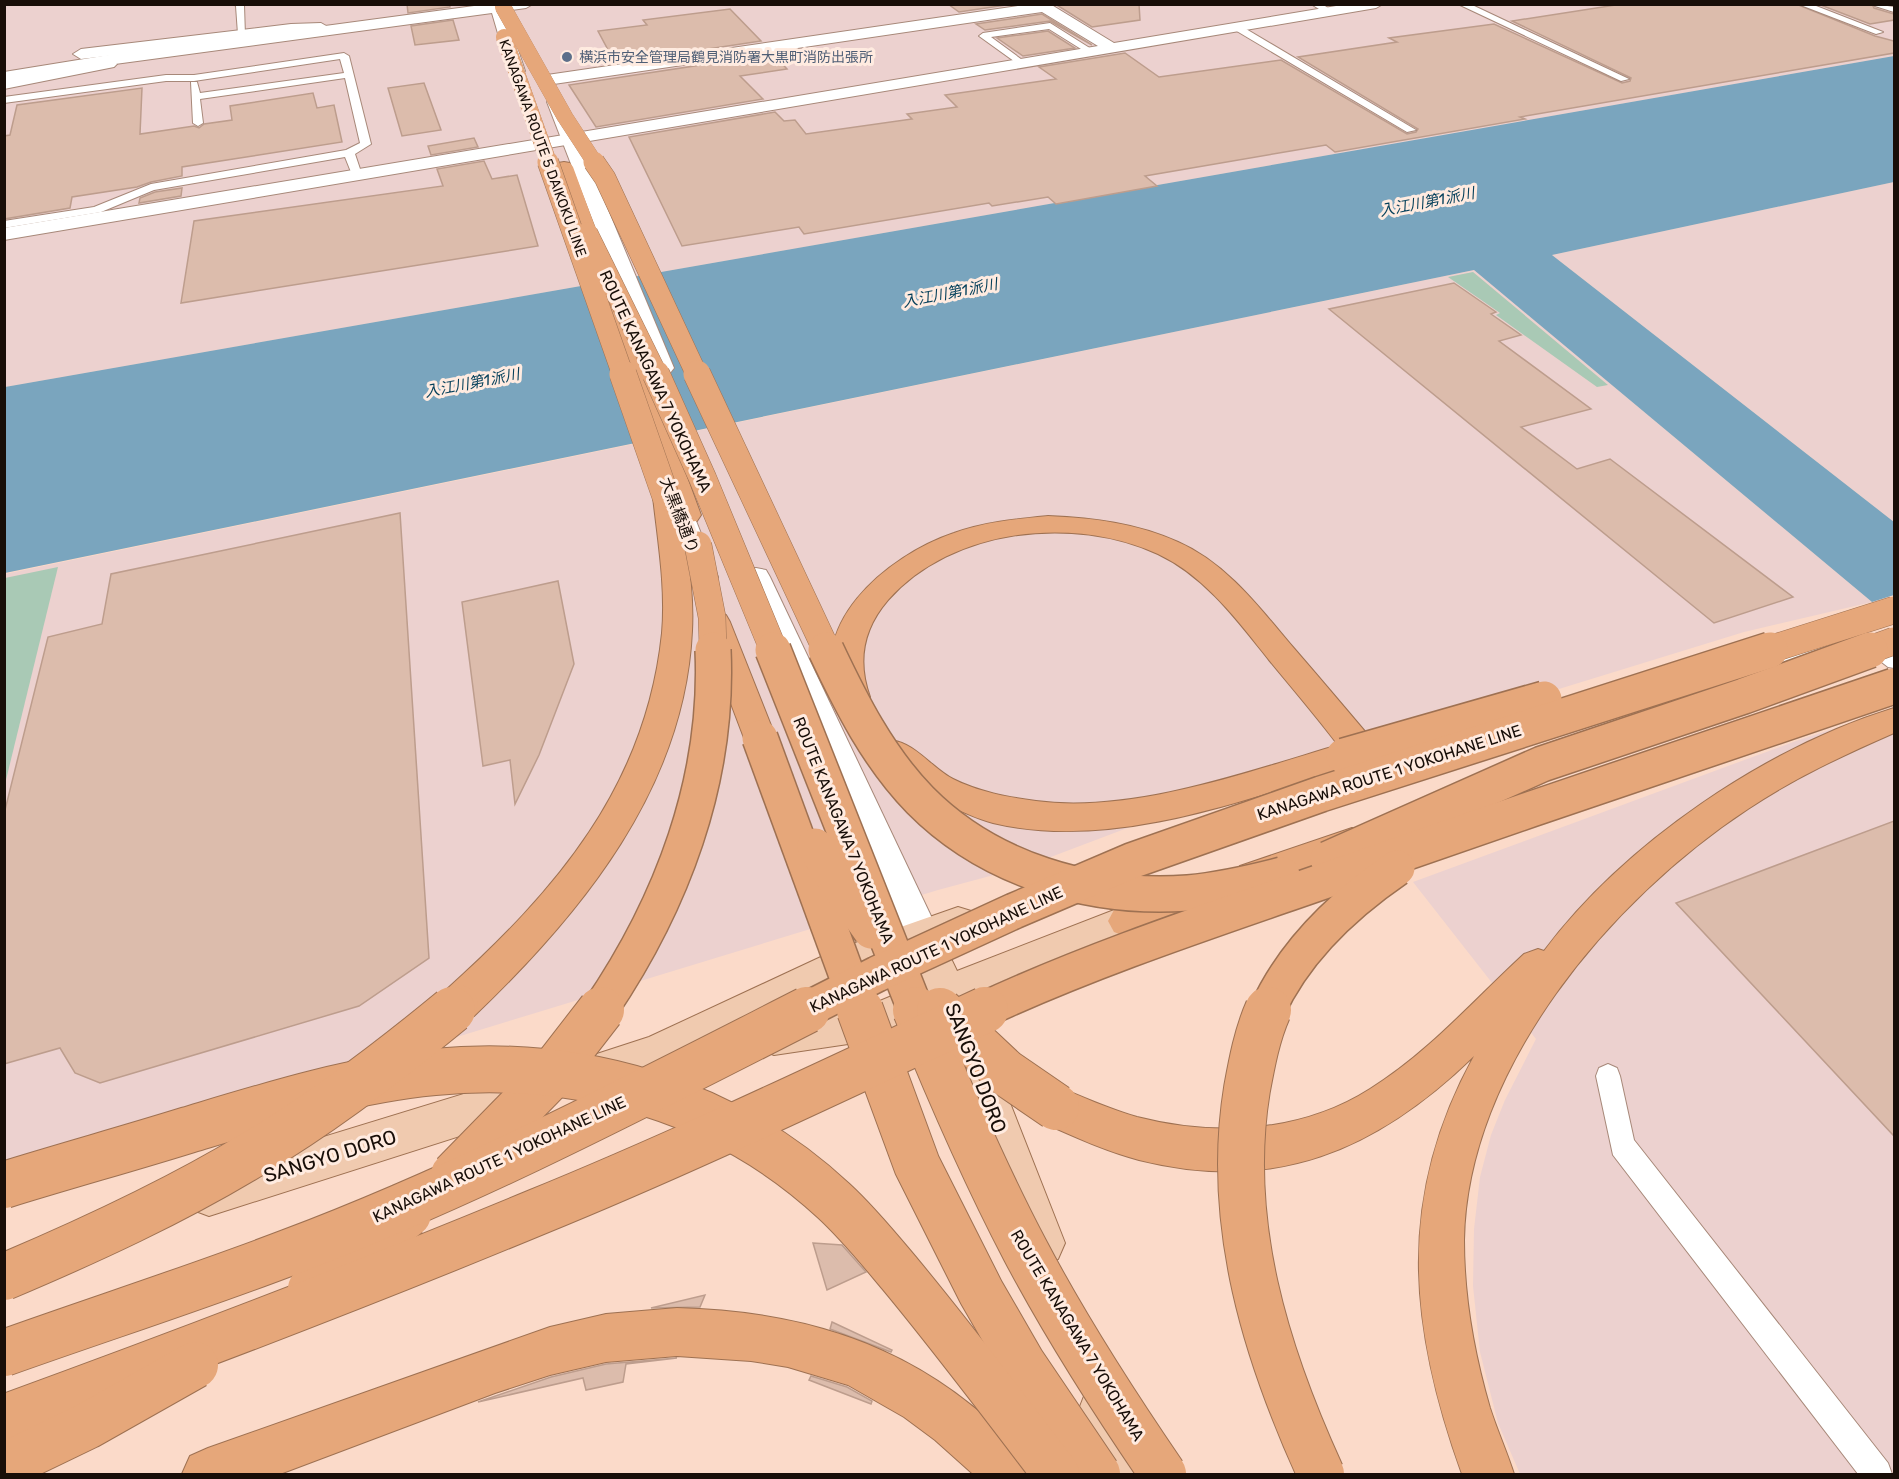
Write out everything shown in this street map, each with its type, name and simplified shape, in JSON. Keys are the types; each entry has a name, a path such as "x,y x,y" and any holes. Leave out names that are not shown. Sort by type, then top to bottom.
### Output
{"highway":[{"name":"KANAGAWA ROUTE 5 DAIKOKU LINE","path":"503,5 587,233"},
{"name":"KANAGAWA ROUTE 5 DAIKOKU LINE","path":"503,5 504,39 666,497"},
{"path":"503,5 566,117 605,178 849,696 872,740 886,761 922,803 971,842 1029,872 1061,882 1127,894 1189,894 1244,886 1333,857 1542,764 1744,696 1894,641"},
{"path":"4,1466 87,1426 250,1331 325,1280 450,1178 556,1069 600,1012 630,965 664,899 687,843 701,792 714,700 715,657 712,620 706,578 698,545 587,233"},
{"name":"ROUTE KANAGAWA 7 YOKOHAMA","path":"587,233 686,440 781,670 924,1032 965,1126 1009,1218 1062,1315 1129,1425 1163,1474"},
{"path":"666,497 760,738 917,1165 949,1232 1010,1342 1097,1474"},
{"path":"4,1277 78,1246 173,1200 255,1154 328,1106 396,1057 498,969 543,923 603,845 627,803 659,729 674,663 677,630 674,566 666,497"},
{"path":"1392,786 1227,589 1190,560 1146,539 1092,528 1037,526 984,533 940,548 902,570 885,584 871,600 852,632 847,650 845,669 858,707 868,725 901,761 945,791 974,803 1010,812 1077,818 1133,813 1165,807 1602,682 1778,646"},
{"name":"KANAGAWA ROUTE 1 YOKOHANE LINE","path":"4,1353 291,1252 401,1206 516,1155 621,1104 877,974 1014,911 1131,861 1320,794 1894,610"},
{"path":"1127,921 1461,805 1894,661"},
{"path":"4,1418 169,1358 538,1212 756,1117 1007,999 1084,968 1230,914 1614,780 1894,686"},
{"path":"1321,1474 1281,1380 1254,1282 1246,1229 1242,1179 1242,1123 1248,1079 1258,1038 1273,1000 1300,956 1319,932 1348,903 1421,852 1528,796 1744,696"},
{"path":"760,738 812,842 833,877 881,945 963,1034 1005,1072 1056,1107 1112,1132 1172,1146 1234,1152 1267,1150 1328,1135 1385,1104 1430,1069 1616,894 1684,834 1782,770 1894,720"},
{"path":"1488,1474 1471,1426 1448,1330 1443,1288 1442,1246 1444,1205 1451,1170 1462,1131 1475,1098 1514,1024 1561,957 1616,894"},
{"path":"4,1185 264,1107 388,1079 436,1072 518,1070 601,1081 645,1091 724,1122 797,1171 835,1203 912,1288 1056,1474"},
{"path":"208,1474 496,1368 554,1350 607,1338 654,1333 751,1336 846,1359 889,1378 929,1404 969,1435 1010,1474"}],"main road":[{"path":"921,935 1392,786"},
{"name":"SANGYO DORO","path":"656,1054 875,1021 1127,921"},
{"name":"SANGYO DORO","path":"4,1259 656,1054 852,961 921,935 947,992 1129,1474"},
{"path":"875,1021 1022,1474"}],"street":[{"path":"4,234 1238,28 1322,8 1376,4"},
{"path":"4,73 357,27 503,5"},
{"path":"4,77 70,64 321,27 503,5"},
{"path":"503,5 547,80 623,275 690,435 921,935"},
{"name":"大黒橋通り","path":"503,5 542,145 569,226 592,280 875,1021"},
{"path":"547,80 1044,7 1113,49"},
{"path":"4,64 291,28 321,27"},
{"path":"4,84 118,63 281,41 357,27"}],"lane":[{"path":"237,4 240,5 242,34"},
{"path":"1462,4 1624,79"},
{"path":"1802,4 1878,32"},
{"path":"1878,4 1894,10"},
{"path":"1023,64 983,36 1050,26 1092,52"},
{"path":"1238,28 1411,130"},
{"path":"4,100 166,78 194,78 344,56 366,144 349,153 151,186 97,210 4,225"},
{"path":"195,97 349,75"},
{"path":"194,78 198,123"},
{"path":"349,153 357,175"},
{"path":"1392,786 1860,636 1894,661"},
{"path":"1127,921 1194,911 1894,680"},
{"path":"1608,1076 1622,1146 1877,1474"}],"shaded area":[{"path":"5,5 1894,5 1894,56 5,387"},
{"path":"1894,182 1894,522 1552,255"},
{"path":"1474,270 1872,602 1744,632 1212,796 1027,866 938,890 5,1175 5,574"},
{"path":"1894,709 1894,1474 1520,1474 1498,1423 1480,1352 1473,1286 1474,1229 1480,1177 1491,1135 1505,1100 1536,1039 1413,882 1796,741"}],"green space":[{"path":"1473,272 1608,385 1597,387 1496,315 1500,313 1448,277"},
{"path":"58,567 5,784 5,578"}],"water":[{"name":"入江川第1派川","path":"1894,56 1894,182 1552,255 1894,522 1894,595 1872,602 1474,270 5,573 5,387"}],"building":[{"path":"407,4 449,4 450,7 408,13"},
{"path":"948,4 1013,4 959,12"},
{"path":"1055,4 1139,4 1140,20 1092,27"},
{"path":"1622,4 1796,4 1875,36 1894,41 1894,53 1520,117 1525,119 1335,152 1326,145 1145,176 1157,186 1056,204 1048,197 992,206 989,203 804,234 799,227 682,246 629,137 775,112 784,121 795,120 806,134 912,119 907,114 957,107 945,95 1056,79 1039,67 1125,53 1159,77 1281,60 1407,134 1416,132 1418,129 1298,57 1397,42 1389,38 1494,24 1622,83 1630,81 1631,78 1512,21"},
{"path":"1818,4 1872,4 1874,8 1894,14 1894,20 1870,24"},
{"path":"730,9 761,41 615,63 598,31 647,25 643,20"},
{"path":"1042,14 1092,45 1050,21 985,30 976,24"},
{"path":"453,20 459,40 415,45 411,26"},
{"path":"1048,31 1075,48 1023,56 997,38"},
{"path":"773,54 787,69 740,76 763,99 596,127 569,85"},
{"path":"424,83 441,130 402,136 388,88"},
{"path":"142,88 140,134 194,126 199,128 204,124 232,120 230,106 313,93 317,108 334,105 342,142 182,167 182,176 137,187 72,197 70,208 4,219 4,136 10,135 17,105"},
{"path":"474,138 478,147 431,155 428,146"},
{"path":"484,161 492,179 517,175 538,246 181,303 194,221 443,186 437,169"},
{"path":"182,188 181,196 139,203 140,198 155,192"},
{"path":"1454,283 1496,312 1491,314 1521,335 1499,341 1591,409 1521,427 1577,469 1610,459 1793,597 1714,623 1329,309"},
{"path":"400,513 429,958 359,1006 100,1083 75,1073 60,1048 4,1064 4,814 48,637 102,624 111,574"},
{"path":"558,581 574,664 539,755 515,804 510,760 483,766 462,602"},
{"path":"1894,821 1894,1136 1676,903"},
{"path":"813,1243 842,1245 866,1272 827,1290"},
{"path":"705,1295 700,1307 651,1308"},
{"path":"832,1322 892,1350 891,1352 830,1329"},
{"path":"677,1358 626,1364 623,1382 586,1390 583,1378 478,1402 551,1377 606,1364"},
{"path":"811,1376 847,1387 872,1401 871,1404 809,1380"}],"place":[{"name":"横浜市安全管理局鶴見消防署大黒町消防出張所","path":"567,57"}]}
